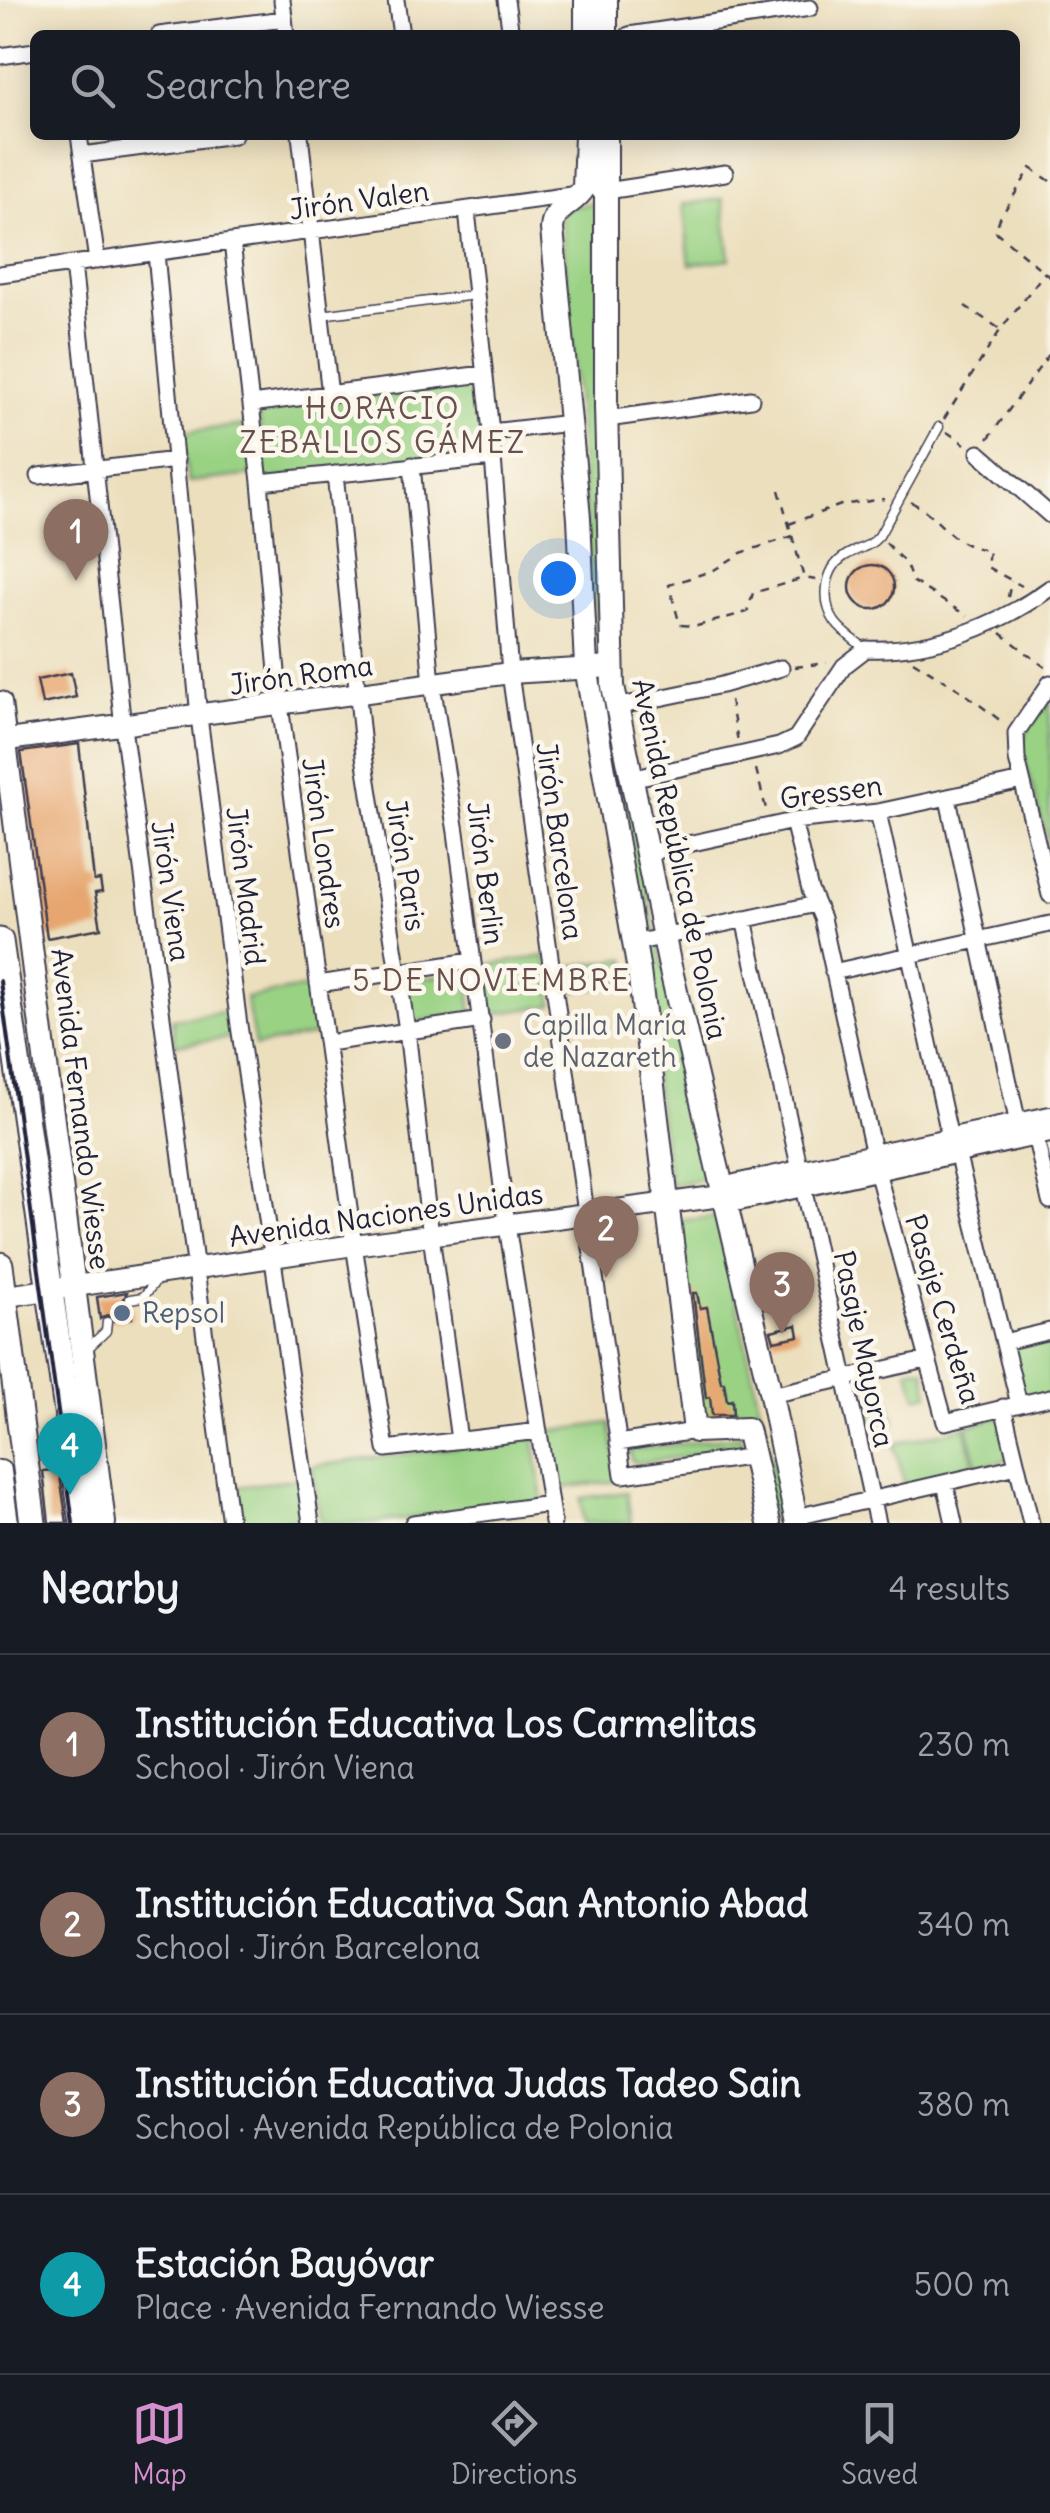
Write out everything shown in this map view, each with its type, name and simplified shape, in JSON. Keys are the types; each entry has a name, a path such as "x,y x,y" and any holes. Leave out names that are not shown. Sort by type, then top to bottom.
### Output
{"main road":[{"path":"586,0 586,30"},
{"path":"606,0 606,30"},
{"path":"581,194 586,140"},
{"name":"Avenida República de Polonia","path":"606,140 606,419 611,666 616,707 662,928 797,1520"},
{"name":"Avenida República de Polonia","path":"581,194 558,210 552,229 579,518 586,667 633,935 695,1431"},
{"name":"Avenida Fernando Wiesse","path":"0,703 104,1523"},
{"path":"633,935 662,928"},
{"name":"Avenida Fernando Wiesse","path":"0,941 77,1289 82,1523"},
{"path":"0,1266 33,1523"},
{"path":"695,1431 744,1428 749,1432 769,1523"},
{"path":"0,1472 8,1523"}],"street":[{"path":"238,30 285,27 282,0"},
{"path":"396,0 400,30"},
{"path":"506,0 510,30"},
{"path":"662,30 810,8"},
{"path":"0,56 30,52"},
{"path":"80,140 97,261"},
{"path":"82,155 196,140"},
{"path":"301,140 330,394"},
{"name":"Jirón Valen","path":"0,274 725,173"},
{"name":"Jirón Barcelona","path":"467,211 494,458 510,673 623,1475 755,1456"},
{"name":"Jirón Londres","path":"232,242 260,482 280,705 354,1245 386,1448 460,1440"},
{"name":"Jirón Madrid","path":"156,253 199,717 311,1523"},
{"name":"Jirón Viena","path":"73,264 123,727 230,1523"},
{"path":"250,404 483,374"},
{"path":"606,419 751,398"},
{"path":"491,432 570,423"},
{"path":"979,453 1050,515"},
{"path":"260,482 494,458"},
{"path":"38,476 176,460"},
{"name":"Jirón Berlin","path":"412,466 432,684 553,1523"},
{"name":"Jirón Paris","path":"336,474 358,695 407,1030 460,1440"},
{"path":"631,779 779,746 796,738 844,666 866,649 900,651 998,622 1050,588"},
{"name":"Jirón Roma","path":"2,741 510,673 611,666"},
{"path":"616,707 781,668"},
{"path":"1050,681 1016,733 1016,758 1050,895"},
{"name":"Gressen","path":"646,854 793,820 878,812 1022,781"},
{"path":"948,799 978,941 1034,1130 1050,1201"},
{"path":"878,812 954,1146 1004,1342 1017,1466 1030,1523"},
{"name":"Pasaje Cerdeña","path":"793,820 834,972 875,1163 946,1422 1050,1397"},
{"path":"662,928 744,919 816,904"},
{"name":"Pasaje Mayorca","path":"744,919 877,1523"},
{"path":"834,972 1050,924"},
{"path":"318,984 472,961"},
{"path":"328,1043 482,1020"},
{"name":"Avenida Naciones Unidas","path":"2,1297 77,1289 274,1256 726,1196 735,1186 801,1178 1034,1130 1050,1117"},
{"path":"1004,1342 1050,1331"},
{"path":"771,1395 926,1360"},
{"path":"460,1440 540,1431"},
{"path":"618,1442 695,1431"},
{"path":"797,1520 1017,1466"},
{"path":"945,1483 954,1523"},
{"path":"413,1523 469,1519 550,1504"}],"lane":[{"path":"321,315 475,294"},
{"path":"866,649 838,626 829,612 827,582 844,556 869,546 879,536 939,426"},
{"path":"130,1299 143,1297 162,1274"},
{"path":"82,1353 106,1332 106,1322"}],"path":[{"path":"1050,181 1032,168 996,231 1050,277"},
{"path":"1045,272 1001,329 939,426 979,453 1050,353"},
{"path":"965,306 1001,329"},
{"path":"780,490 804,578"},
{"path":"789,524 841,504 901,496 923,508 967,548 989,550 987,567 1011,579"},
{"path":"792,536 740,553 714,570 670,586 680,625 697,626 748,612 753,594 804,578 827,582"},
{"path":"879,536 900,555 912,580 981,626"},
{"path":"1003,636 1046,669 1050,681"},
{"path":"910,659 960,690 1016,733"},
{"path":"781,668 826,663 844,666"},
{"path":"726,684 770,826"}],"green space":[{"path":"723,199 730,259 690,264 683,204"},
{"path":"594,203 598,206 604,658 598,659 561,215 571,207"},
{"path":"476,383 484,456 263,480 259,408"},
{"path":"247,425 253,475 188,482 182,432"},
{"path":"598,689 606,693 708,1178 670,1185"},
{"path":"1050,701 1050,849 1020,744"},
{"path":"546,956 553,1005 487,1015 480,966"},
{"path":"626,959 629,983 568,992 564,967"},
{"path":"468,973 472,1015 411,1022 406,980"},
{"path":"308,987 317,1035 255,1046 246,998"},
{"path":"232,1011 236,1037 175,1045 172,1019"},
{"path":"717,1217 786,1523 773,1523 749,1424 699,1421 674,1221"},
{"path":"1050,1333 1050,1395 1021,1402 1007,1343"},
{"path":"925,1369 929,1394 917,1397 908,1370"},
{"path":"875,1393 887,1393 895,1420 893,1425 870,1430 865,1402"},
{"path":"1002,1416 1012,1458 978,1468 967,1426"},
{"path":"610,1423 619,1481 553,1489 545,1432"},
{"path":"965,1427 975,1468 905,1486 894,1444"},
{"path":"740,1436 746,1449 636,1463 630,1450"},
{"path":"534,1437 543,1502 373,1523 321,1523 312,1466"},
{"path":"300,1478 306,1519 241,1523 236,1487"},
{"path":"627,1492 631,1523 584,1523 581,1498"}],"building":[{"path":"872,565 887,572 894,587 887,602 872,609 857,602 850,587 857,572"},
{"path":"71,673 76,697 42,704 37,680"},
{"path":"79,744 94,881 100,880 102,892 95,893 101,928 47,938 21,752"},
{"path":"127,1292 123,1301 131,1306 132,1318 114,1321 107,1315 100,1319 97,1297"},
{"path":"693,1293 697,1293 700,1308 707,1307 721,1382 727,1401 732,1400 733,1415 712,1415 710,1397 706,1398"},
{"path":"797,1325 799,1336 774,1341 771,1331"},
{"path":"59,1469 67,1523 49,1523 43,1471"}],"railway":[{"path":"0,981 73,1523"}],"place":[{"name":"Institución Educativa Los Carmelitas","path":"76,581"},
{"name":"Capilla María de Nazareth","path":"503,1041"},
{"name":"Institución Educativa San Antonio Abad","path":"606,1278"},
{"name":"Repsol","path":"122,1313"},
{"name":"Institución Educativa Judas Tadeo Sain","path":"782,1334"},
{"name":"Estación Bayóvar","path":"70,1495"}],"district":[{"name":"HORACIO ZEBALLOS GÁMEZ","path":"383,425"},
{"name":"5 DE NOVIEMBRE","path":"492,980"}]}
